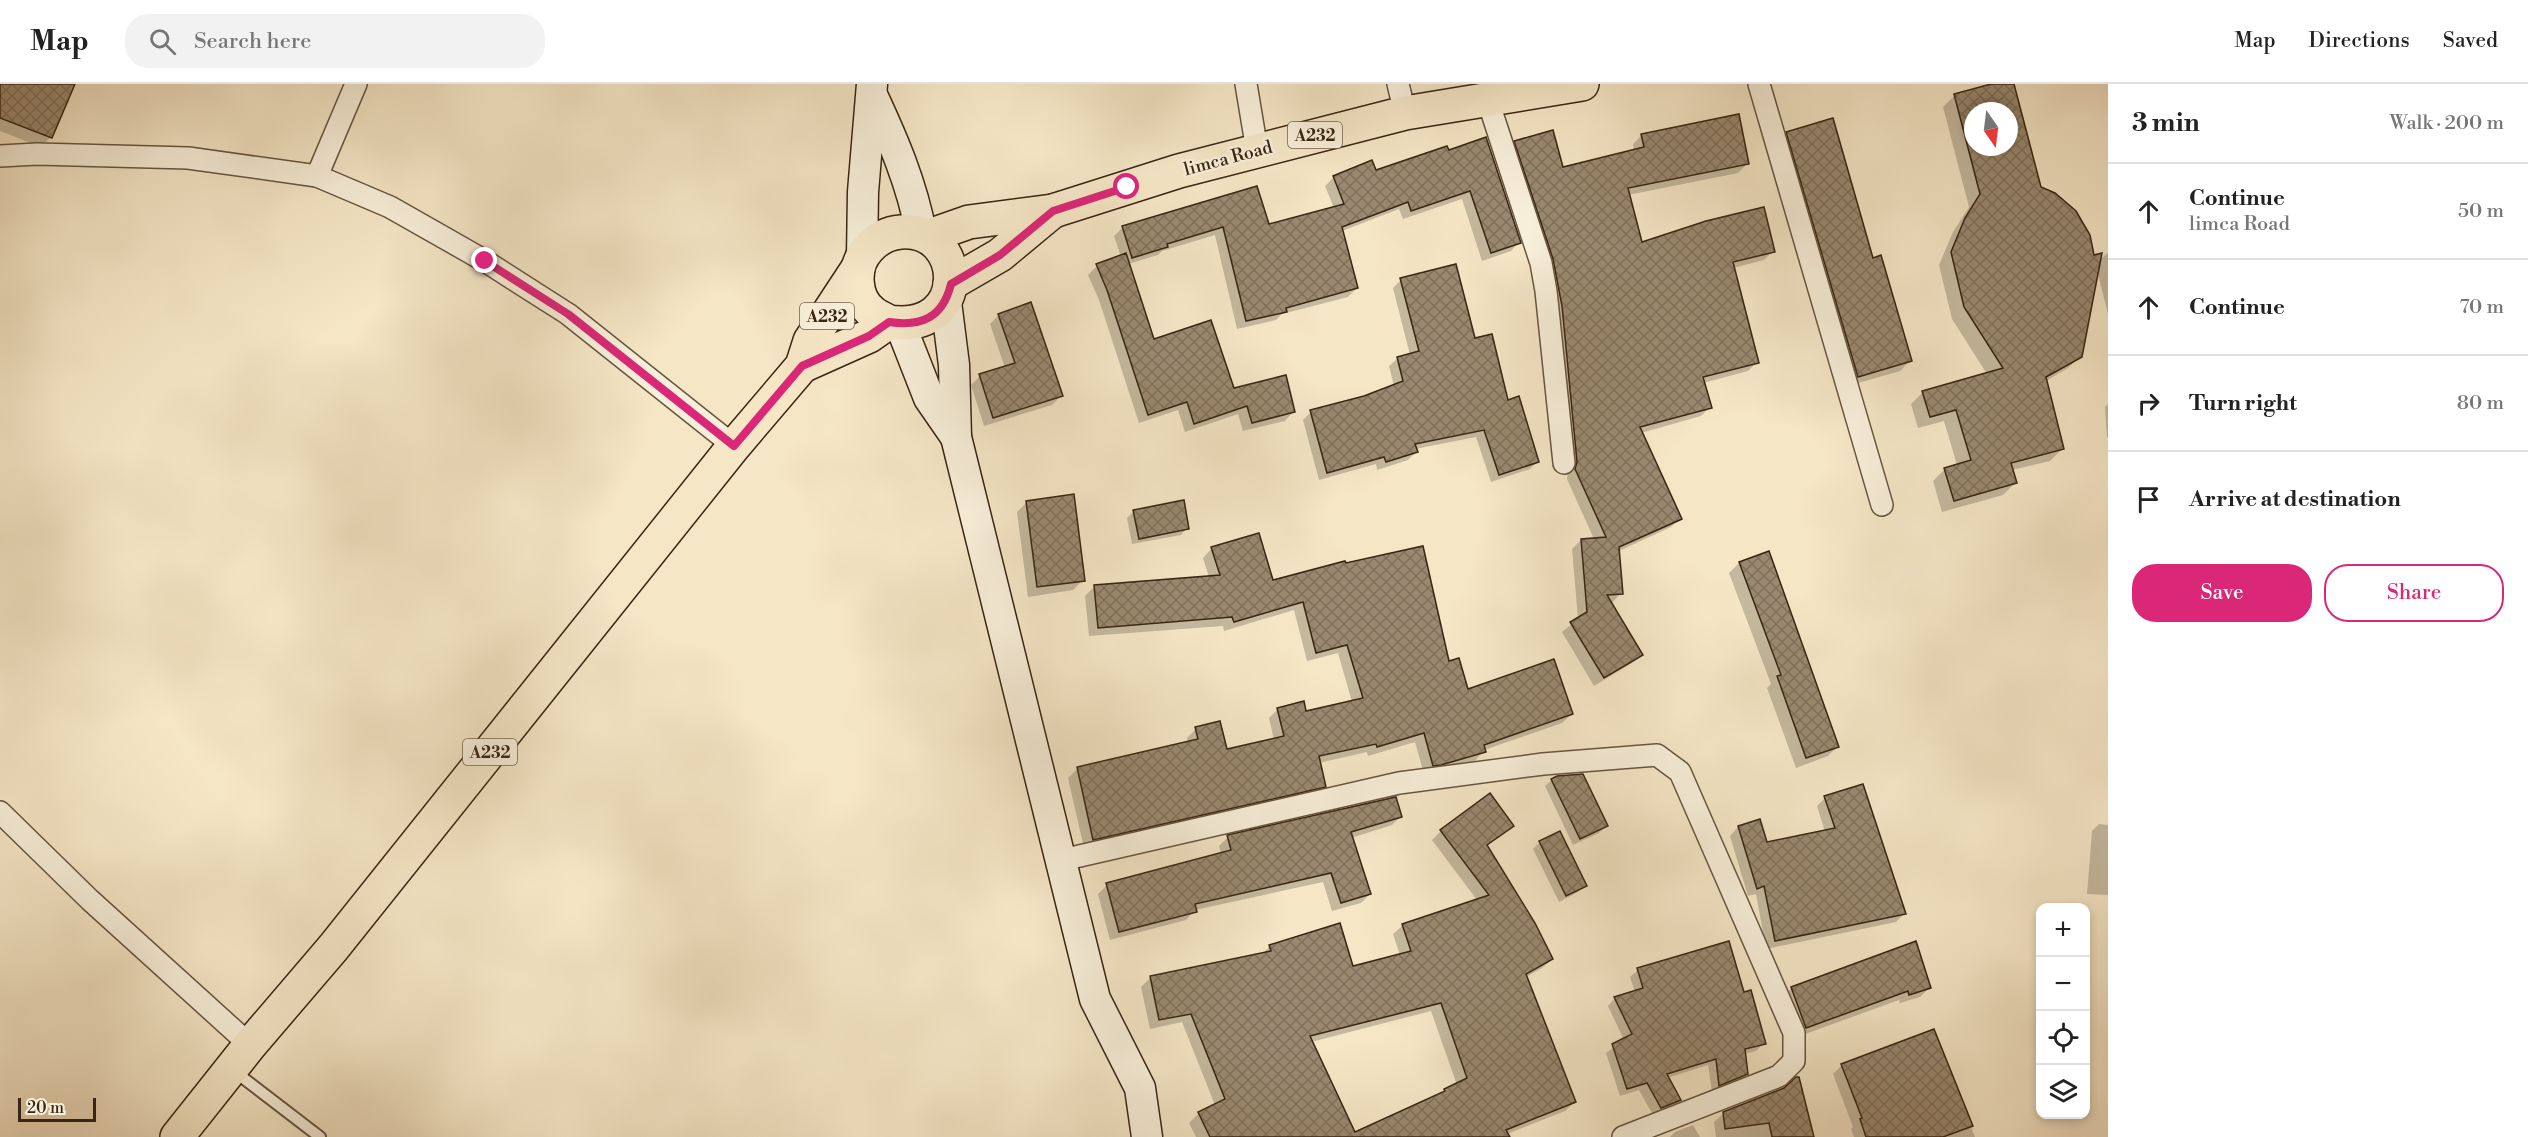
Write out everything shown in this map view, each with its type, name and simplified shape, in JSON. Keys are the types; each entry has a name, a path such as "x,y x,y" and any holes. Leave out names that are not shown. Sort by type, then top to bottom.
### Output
{"main road":[{"name":"limca Road","path":"925,235 969,222 1053,211 1179,171 1257,150 1402,98 1488,101 1582,84"},
{"path":"871,89 898,150 925,235 944,253 950,268 948,293 954,365 956,436 1095,999 1140,1088 1147,1137"},
{"path":"871,89 857,284 862,300 872,312 894,323 921,322 935,313 948,293"},
{"name":"limca Road","path":"948,293 1000,255 1053,211"},
{"path":"860,263 877,240 892,233 925,235"},
{"name":"A232","path":"177,1137 240,1057 333,948 734,446 802,366 810,341 860,263"},
{"path":"894,323 929,398 956,436"},
{"name":"A232","path":"802,366 894,323"}],"street":[{"path":"317,176 356,84"},
{"path":"1246,84 1257,150"},
{"path":"1759,84 1882,505"},
{"path":"1488,101 1541,263 1564,463"},
{"path":"0,156 37,154 188,158 317,176 390,207 485,261 568,314 734,446"},
{"path":"1062,860 1399,783 1543,764 1657,755 1680,772 1794,1033 1794,1061 1779,1076 1623,1137"},
{"path":"0,812 90,900 240,1057"}],"lane":[{"path":"240,1057 320,1137"}],"building":[{"path":"0,84 75,84 52,138 0,118"},
{"path":"1991,84 2014,84 2041,187 2055,193 2076,211 2090,235 2094,255 2102,253 2082,357 2046,377 2064,449 2011,463 2017,483 1954,501 1944,468 1971,460 1956,410 1930,417 1922,391 2003,368 1964,307 1951,252 1965,218 1980,194 1970,156 2018,156 2018,102 1964,102 1964,132 1954,94"},
{"path":"1739,114 1749,164 1628,188 1642,242 1706,221 1764,207 1775,252 1733,262 1759,363 1703,377 1712,408 1640,427 1682,519 1619,547 1623,594 1607,595 1643,655 1604,678 1570,622 1587,612 1581,539 1606,537 1575,469 1577,462 1562,306 1553,259 1514,141 1553,130 1563,167 1644,147 1641,134"},
{"path":"1833,118 1873,258 1881,255 1912,361 1858,377 1786,132"},
{"path":"1486,137 1521,243 1491,253 1470,191 1411,211 1408,202 1342,227 1358,288 1286,308 1287,312 1246,321 1223,227 1167,244 1168,247 1132,258 1122,226 1257,186 1269,224 1344,204 1333,176 1372,160 1376,170 1447,146 1449,150"},
{"path":"1126,253 1154,339 1211,320 1234,388 1286,375 1295,412 1252,423 1247,406 1194,424 1187,402 1148,415 1107,290 1096,264"},
{"path":"1456,264 1475,338 1492,334 1508,400 1519,396 1539,462 1499,475 1484,430 1415,444 1418,452 1386,462 1384,457 1327,473 1310,410 1364,396 1403,381 1397,357 1419,351 1400,278"},
{"path":"1031,302 1063,396 993,418 979,374 1015,363 998,314"},
{"path":"1074,494 1085,581 1037,587 1026,501"},
{"path":"1184,500 1189,529 1139,539 1133,510"},
{"path":"1259,533 1273,580 1345,561 1346,563 1423,546 1449,661 1459,658 1468,689 1554,659 1573,714 1484,745 1486,752 1441,765 1433,766 1424,733 1377,747 1376,744 1319,756 1326,787 1093,840 1077,767 1198,739 1195,727 1220,721 1227,749 1284,736 1277,708 1304,701 1306,711 1363,698 1347,645 1316,653 1303,602 1234,622 1232,617 1098,628 1094,585 1220,575 1211,547"},
{"path":"1769,551 1839,747 1806,758 1777,676 1781,675 1739,562"},
{"path":"1583,774 1608,826 1580,839 1551,779 1557,776"},
{"path":"1863,784 1906,914 1775,941 1764,886 1757,889 1738,826 1760,819 1767,842 1835,828 1824,796"},
{"path":"1490,793 1514,826 1487,845 1535,923 1553,959 1526,974 1576,1102 1506,1130 1510,1137 1210,1137 1198,1112 1225,1099 1191,1014 1159,1020 1150,976 1271,951 1269,945 1340,923 1353,966 1411,951 1402,924 1489,895 1440,830","holes":["1441,1003 1467,1078 1444,1089 1445,1091 1355,1132 1310,1036"]},
{"path":"1396,797 1402,817 1351,832 1371,894 1341,903 1331,873 1195,904 1197,912 1119,932 1106,883 1231,850 1227,835"},
{"path":"1560,831 1587,886 1566,896 1539,841"},
{"path":"1729,941 1744,992 1751,990 1766,1044 1745,1049 1748,1074 1719,1086 1716,1059 1667,1074 1681,1100 1661,1108 1647,1083 1627,1089 1612,1044 1632,1034 1614,997 1643,988 1637,968"},
{"path":"1916,941 1931,988 1909,995 1908,991 1806,1028 1791,987"},
{"path":"1934,1029 1973,1126 1943,1137 1866,1137 1860,1119 1862,1118 1841,1064"},
{"path":"1799,1077 1814,1137 1772,1137 1769,1123 1725,1129 1723,1112 1784,1088"}],"route":[{"path":"485,261 568,314 734,446 802,366 869,336 889,322 906,325 921,322 946,302 951,284 1000,255 1053,211 1127,187"}]}
